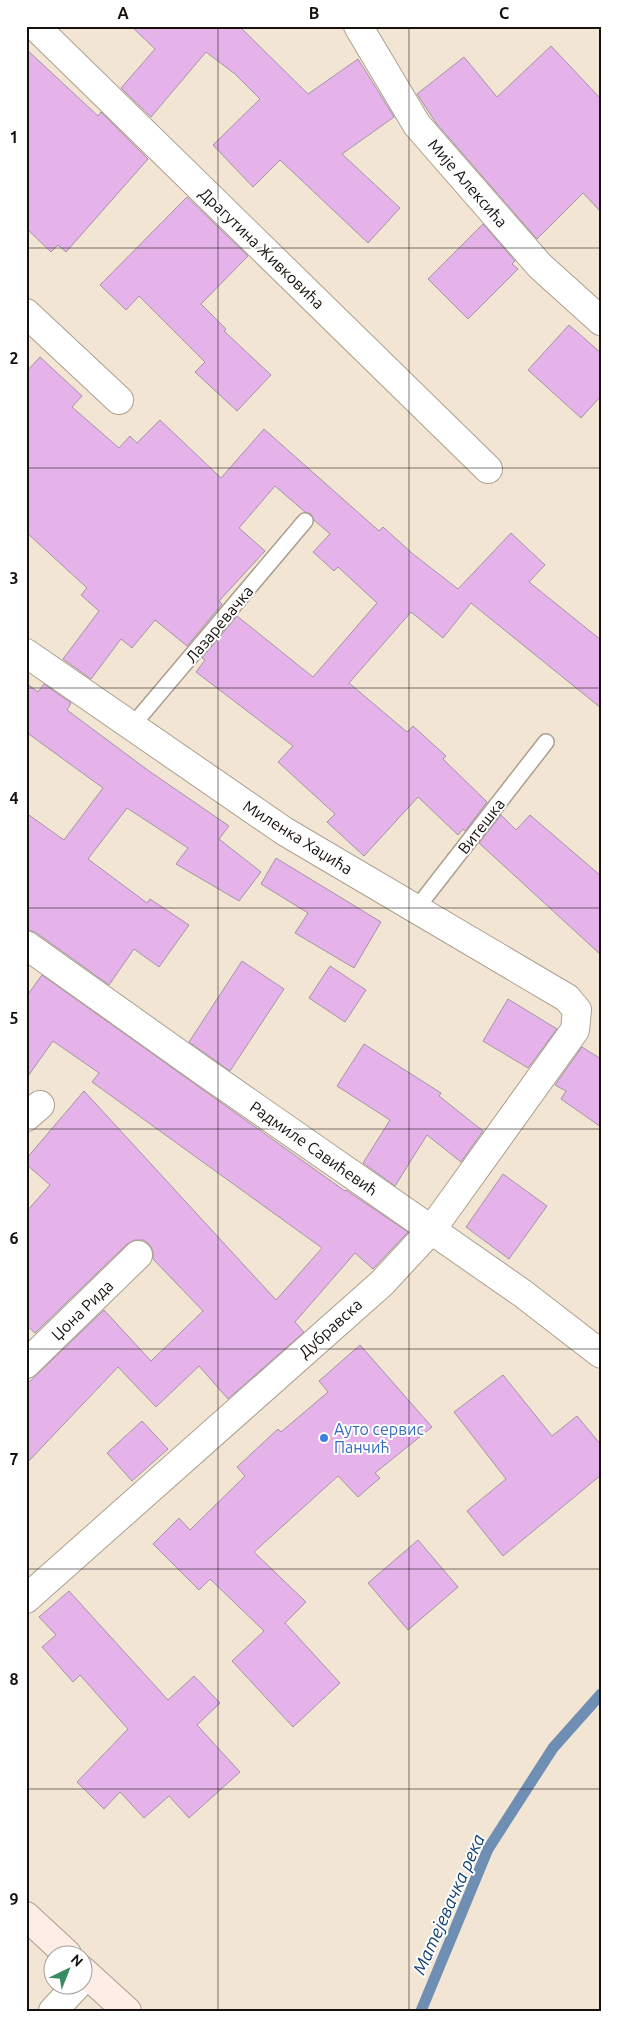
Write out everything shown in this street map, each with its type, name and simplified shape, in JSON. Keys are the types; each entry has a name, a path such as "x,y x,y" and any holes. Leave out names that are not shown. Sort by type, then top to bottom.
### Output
{"main road":[{"path":"26,1916 56,1944"},
{"path":"92,1984 126,2011"}],"street":[{"name":"Драгутина Живковића","path":"36,26 488,469"},
{"name":"Мије Алексића","path":"358,26 418,125 540,266 601,321"},
{"path":"26,313 119,400"},
{"name":"Миленка Хаџића","path":"26,653 284,831 567,998 577,1010"},
{"name":"Радмиле Савићевић","path":"26,944 222,1084 522,1293 601,1354"},
{"name":"Дубравска","path":"26,1599 382,1283 432,1229 575,1030 577,1010"},
{"name":"Џона Рида","path":"26,1364 138,1255"},
{"path":"53,2011 68,1994"}],"lane":[{"name":"Лазаревачка","path":"132,726 305,521"},
{"name":"Витешка","path":"416,909 546,742"}],"building":[{"path":"131,26 239,26 308,94 358,59 394,117 342,154 400,208 368,243 280,160 253,187 213,145 260,99 235,74 206,52 151,117 121,88 155,49"},
{"path":"551,46 601,99 601,212 583,193 537,239 436,123 417,94 464,57 497,97"},
{"path":"26,49 98,116 101,112 148,159 66,252 58,245 51,252 26,228"},
{"path":"187,197 248,256 201,304 226,329 224,331 271,375 237,411 195,372 205,362 139,296 126,310 100,285"},
{"path":"483,224 515,261 512,264 518,269 468,319 428,279"},
{"path":"569,325 601,353 601,396 581,418 528,370"},
{"path":"40,357 82,396 72,407 119,448 130,436 137,443 160,420 221,478 264,429 379,531 383,527 413,554 458,589 511,533 545,565 529,582 601,640 601,708 471,603 443,638 411,612 349,683 407,732 413,726 446,756 443,759 487,802 465,831 463,829 458,835 418,797 364,856 327,822 335,814 278,762 293,746 196,672 205,660 202,658 237,616 313,677 377,603 338,567 334,571 313,552 330,534 314,520 311,514 305,512 275,486 239,528 265,551 219,601 222,604 187,646 155,620 132,648 121,639 91,679 63,659 99,611 81,595 87,588 26,532 26,372"},
{"path":"26,683 38,692 44,684 71,703 67,710 149,771 229,826 219,839 261,872 239,901 176,864 188,848 127,808 88,859 147,903 150,899 189,925 159,967 134,949 109,985 35,932 26,930 26,813 64,840 103,788 26,732"},
{"path":"501,815 516,830 530,815 601,876 601,955 479,843"},
{"path":"276,858 381,922 354,968 295,933 308,913 261,884"},
{"path":"242,961 284,989 230,1071 189,1042"},
{"path":"330,966 366,990 345,1022 309,998"},
{"path":"42,975 345,1191 408,1232 373,1269 355,1253 295,1322 304,1332 228,1399 199,1366 156,1407 118,1367 26,1464 26,1385 104,1310 151,1361 203,1311 153,1259 153,1251 149,1244 143,1240 135,1240 127,1244 35,1333 26,1325 26,1212 50,1185 26,1164 26,1159 84,1091 276,1300 322,1248 92,1082 99,1073 53,1041 26,1079 26,997"},
{"path":"508,999 557,1029 528,1068 483,1041"},
{"path":"364,1044 441,1093 439,1096 483,1131 461,1162 427,1135 395,1186 363,1163 390,1120 337,1086"},
{"path":"582,1047 601,1059 601,1127 561,1099 566,1091 555,1085"},
{"path":"503,1174 547,1206 509,1259 466,1227"},
{"path":"360,1345 432,1427 375,1473 380,1478 358,1497 338,1476 254,1552 306,1602 285,1623 340,1683 293,1727 232,1661 264,1631 210,1579 199,1590 153,1544 179,1518 190,1530 245,1476 237,1467 278,1429 281,1432 328,1392 319,1381"},
{"path":"503,1375 552,1436 577,1416 601,1445 601,1475 503,1556 467,1511 506,1479 454,1412"},
{"path":"142,1421 168,1449 132,1481 107,1453"},
{"path":"418,1540 458,1587 408,1630 368,1583"},
{"path":"69,1591 168,1700 194,1676 220,1703 197,1725 240,1772 189,1818 169,1796 144,1818 120,1792 104,1809 77,1782 128,1729 80,1675 73,1682 42,1647 56,1635 39,1617"}],"waterway":[{"name":"Матејевачка река","path":"421,2011 488,1849 553,1748 601,1694"}],"place":[{"name":"Ауто сервис Панчић","path":"324,1438"}]}
